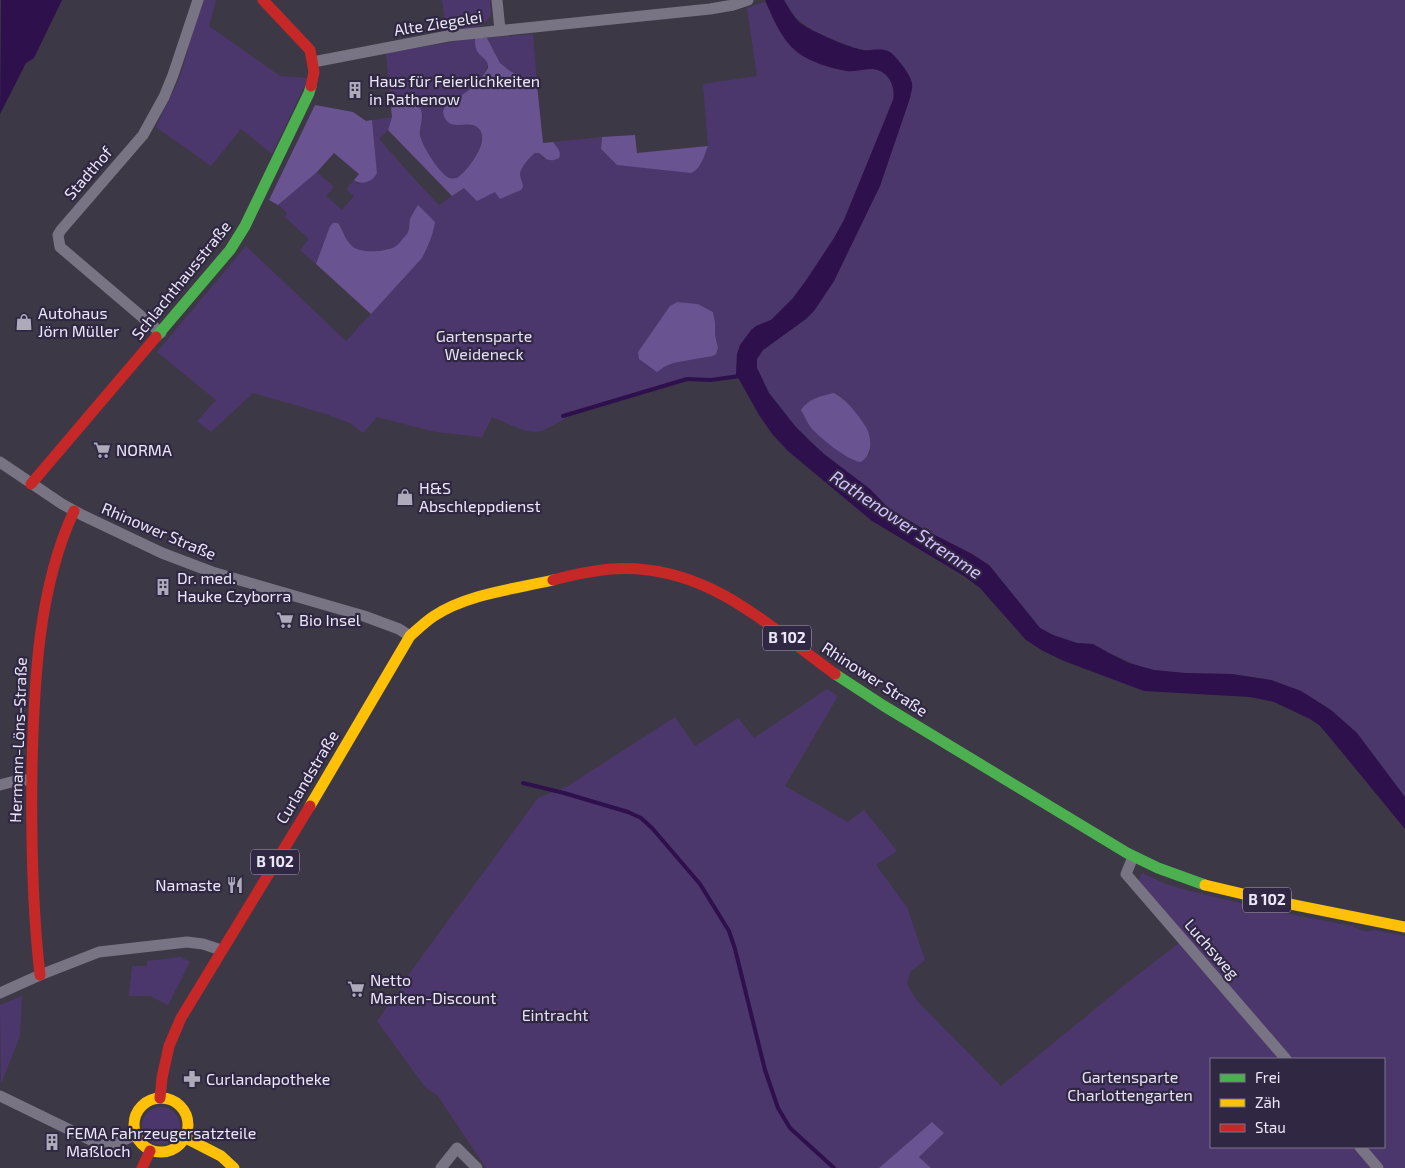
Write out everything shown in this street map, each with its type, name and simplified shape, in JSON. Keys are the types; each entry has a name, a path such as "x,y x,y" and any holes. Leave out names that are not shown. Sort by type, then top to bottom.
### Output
{"main road":[{"path":"263,0 304,42 310,50 313,62"},
{"name":"Schlachthausstraße","path":"31,484 230,250 245,226 309,93 314,72 313,62"},
{"name":"Hermann-Löns-Straße","path":"40,975 32,908 31,839 32,724 37,651 54,568 66,529 74,511"},
{"name":"Rhinower Straße","path":"410,636 422,623 442,610 472,599 592,571 649,570 679,576 721,592 844,681 936,739 978,762 1133,857 1171,874 1204,885 1267,900 1405,927"},
{"name":"Curlandstraße","path":"160,1098 168,1046 181,1018 410,636"},
{"path":"160,1098 176,1102 184,1110 189,1127 186,1138 180,1146 171,1151 160,1153 144,1146 136,1135 134,1125 138,1110 146,1103 160,1098"},
{"path":"186,1138 220,1156 234,1168"},
{"path":"142,1168 150,1150"}],"street":[{"name":"Stadthof","path":"161,333 60,247 58,235 143,135 164,97 173,75 198,0"},
{"path":"497,0 500,30"},
{"name":"Alte Ziegelei","path":"313,62 448,36 710,9 748,0"},
{"name":"Rhinower Straße","path":"0,462 74,511 162,553 212,572 364,616 399,629 410,636"},
{"path":"0,785 19,780 31,780"},
{"name":"Luchsweg","path":"1133,857 1126,874 1285,1058"},
{"path":"0,993 99,952 187,942 203,944 221,950"},
{"path":"0,1096 101,1145 109,1146 136,1135"},
{"path":"441,1168 457,1148 476,1168"},
{"path":"1361,1148 1378,1168"}],"green space":[{"path":"202,0 216,0 209,26 280,76 308,78 272,154 241,129 211,166 156,127 180,77"},
{"path":"442,0 490,0 491,12 489,18 479,26 446,31"},
{"path":"784,0 1405,0 1405,797 1357,733 1331,710 1301,691 1271,680 1232,674 1185,673 1141,667 1093,644 1077,643 1053,635 1040,628 989,565 889,508 870,489 810,441 795,426 769,393 757,368 757,359 763,350 814,311 834,281 880,186 912,87 901,65 892,54 882,50 854,48 813,31 796,18","holes":["837,394 848,404 870,448 870,453 864,460 855,461 836,449 809,425 802,411"]},
{"name":"Gartensparte Weideneck","path":"765,2 782,35 801,55 820,64 840,70 879,70 890,80 894,95 844,220 834,238 793,298 771,320 756,326 737,354 736,374 710,379 687,380 574,414 542,431 523,430 492,417 482,437 436,432 377,417 363,433 350,423 323,413 253,393 211,432 197,421 216,400 157,352 246,246 346,341 422,258 418,206 411,217 407,234 396,246 386,250 367,251 355,249 347,241 340,225 333,223 330,226 316,264 300,250 309,239 285,217 287,213 278,205 317,172 334,187 326,196 342,210 354,196 346,189 354,180 358,184 376,176 377,173 372,120 392,117 388,130 379,139 439,205 464,188 495,192 523,184 520,173 528,160 535,153 538,153 544,159 559,150 553,142 602,137 602,151 614,163 700,166 708,146 703,84 757,76 747,8","holes":["677,302 698,304 713,312 718,348 713,356 673,363 662,368 638,356 638,352 673,304"]},
{"path":"533,34 537,85 510,71 500,63 487,38"},
{"path":"475,38 478,51 488,64 481,78 462,96 467,125 477,127 481,132 482,140 475,158 469,166 457,178 450,178 445,176 437,167 422,143 420,130 423,115 404,103 391,108 386,53"},
{"path":"827,689 838,696 785,786 848,822 864,810 897,851 876,865 907,907 925,960 910,972 907,984 920,1004 1001,1086 1179,943 1278,1058 1210,1058 1210,1148 1357,1148 1374,1168 931,1168 919,1157 944,1133 932,1122 879,1168 486,1168 438,1096 425,1087 377,1021 402,987 401,985 538,798 568,786 675,717 695,746 738,718 754,738"},
{"path":"1142,873 1166,884 1268,910 1352,926 1362,931 1373,930 1405,936 1405,1168 1384,1168 1367,1148 1385,1148 1385,1058 1289,1058 1138,881"},
{"path":"181,957 190,962 168,1005 150,996 129,996 132,966 147,966 147,961"},
{"path":"22,996 20,1036 1,1084 0,1005"},
{"path":"161,1107 174,1113 180,1126 174,1139 161,1145 148,1139 142,1126 148,1113"}],"shaded area":[{"path":"475,38 487,38 500,63 510,71 537,85 543,143 553,142 560,154 559,158 550,160 539,153 535,153 521,171 520,176 523,187 521,190 500,199 495,192 477,201 464,188 452,196 388,130 392,117 391,108 395,105 409,103 420,108 422,115 421,140 436,165 449,178 457,178 466,169 477,155 482,140 482,133 474,125 453,125 449,123 445,119 443,112 445,105 469,90 488,68 486,61 476,49"},
{"path":"315,105 353,112 366,121 372,120 377,173 367,182 357,182 354,180 359,174 334,153 317,172 278,205 269,200"},
{"path":"635,135 637,153 708,146 700,165 691,173 617,165 601,149 602,137"},
{"path":"418,205 435,222 428,245 422,258 371,314 316,264 330,226 333,223 338,223 348,241 356,249 367,251 386,250 396,246 407,234 410,219"},
{"path":"677,302 698,304 713,312 718,348 713,356 673,363 657,372 639,359 638,352 670,306"},
{"path":"833,393 842,398 851,407 868,431 869,451 867,456 860,462 840,452 819,435 809,425 801,410 811,401"},
{"path":"932,1122 944,1133 919,1157 931,1168 879,1168"}],"water":[{"path":"1,0 62,0 34,58 26,63 0,114"},
{"name":"Rathenower Stremme","path":"765,0 784,0 799,22 830,39 863,50 880,49 890,52 906,71 912,85 910,98 880,186 834,281 814,311 763,350 757,359 757,368 769,393 795,426 810,441 870,489 889,509 989,565 1040,628 1053,635 1077,643 1093,644 1129,663 1154,670 1232,674 1271,680 1301,691 1331,710 1357,733 1405,797 1405,829 1327,734 1310,719 1274,702 1250,697 1144,691 1064,661 1043,651 1026,640 980,588 964,576 872,521 788,451 773,435 759,415 736,374 737,354 740,345 751,330 771,320 793,298 834,238 844,220 894,95 890,80 879,70 841,70 814,62 802,56 791,47 782,35"}],"waterway":[{"path":"563,416 687,379 711,380 740,376"},
{"path":"523,783 564,793 628,812 641,818 652,828 700,884 729,931 765,1070 778,1108 790,1128 834,1168"}],"traffic: fast":[{"path":"156,337 230,250 245,226 311,86"},
{"path":"835,674 884,706 1127,853 1158,868 1205,885"}],"traffic: slow":[{"path":"310,806 410,636 434,616 461,602 492,593 553,580"},
{"path":"1205,885 1405,927"},
{"path":"156,1098 166,1098 176,1102 184,1110 188,1125 184,1140 176,1148 166,1152 156,1152 146,1148 138,1140 134,1130 134,1120 138,1110 146,1102 156,1098"},
{"path":"186,1138 221,1156 234,1168"}],"traffic: jam":[{"path":"263,0 310,50 314,72 311,86"},
{"path":"31,484 156,337"},
{"path":"40,975 35,923 32,845 34,702 45,604 62,541 74,511"},
{"path":"553,580 610,569 644,569 675,575 704,586 732,600 835,674"},
{"path":"160,1098 169,1046 181,1018 310,806"},
{"path":"142,1168 150,1151"}],"place":[{"name":"Haus für Feierlichkeiten in Rathenow","path":"355,90"},
{"name":"Autohaus Jörn Müller","path":"24,322"},
{"name":"NORMA","path":"102,450"},
{"name":"H&S Abschleppdienst","path":"405,497"},
{"name":"Dr. med. Hauke Czyborra","path":"163,587"},
{"name":"Bio Insel","path":"285,620"},
{"name":"Namaste","path":"235,885"},
{"name":"Netto Marken-Discount","path":"356,989"},
{"name":"Curlandapotheke","path":"192,1079"},
{"name":"FEMA Fahrzeugersatzteile Maßloch","path":"52,1142"}],"park label":[{"name":"Eintracht","path":"555,1015"},
{"name":"Gartensparte Charlottengarten","path":"1130,1086"}]}
